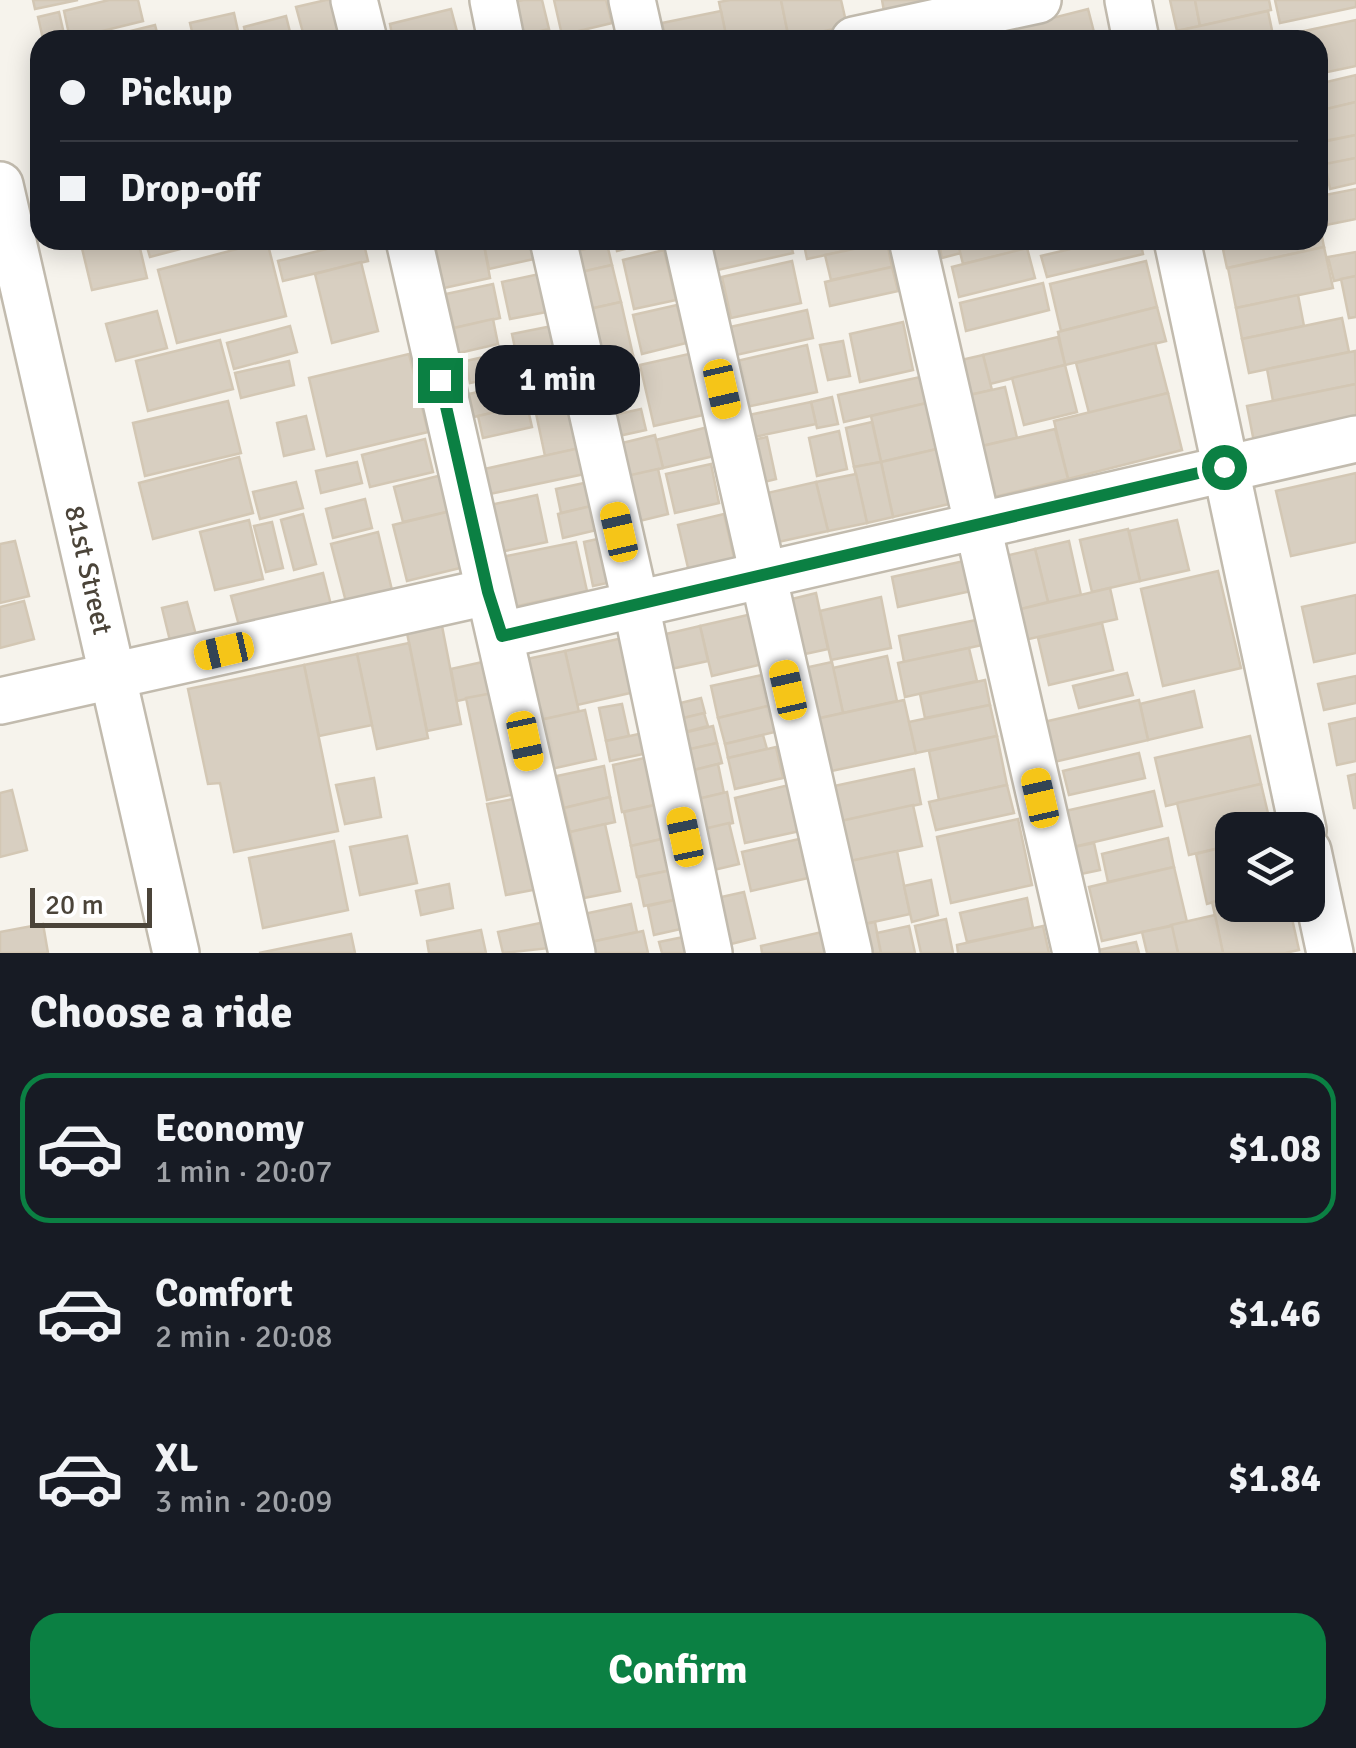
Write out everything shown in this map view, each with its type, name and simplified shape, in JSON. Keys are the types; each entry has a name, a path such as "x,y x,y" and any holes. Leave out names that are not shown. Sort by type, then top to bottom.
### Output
{"street":[{"path":"354,0 362,30"},
{"path":"493,0 499,30"},
{"path":"632,0 639,30"},
{"path":"862,29 1038,0"},
{"path":"1128,0 1134,30"},
{"name":"81st Street","path":"0,185 25,230 112,677 176,953"},
{"path":"411,250 572,953"},
{"path":"555,250 636,605 709,953"},
{"path":"689,250 849,953"},
{"path":"914,250 1076,953"},
{"path":"1180,250 1299,812"},
{"path":"502,636 1356,439"},
{"path":"0,702 488,592"},
{"path":"1323,922 1330,953"},
{"path":"1342,953 1356,950"}],"building":[{"path":"33,0 78,0 35,9"},
{"path":"109,0 138,0 143,21 106,30 68,30 64,11"},
{"path":"344,0 352,30 302,30 296,7"},
{"path":"542,0 549,29 509,30 504,5"},
{"path":"554,0 606,0 612,23 561,30"},
{"path":"781,0 787,30 725,30 719,2"},
{"path":"781,0 841,0 847,26 787,30"},
{"path":"882,0 928,0 931,12 886,22"},
{"path":"1170,0 1195,0 1200,26 1177,30"},
{"path":"1195,0 1269,0 1271,10 1200,26"},
{"path":"1275,0 1356,0 1356,7 1280,23"},
{"path":"451,9 457,30 391,30 390,24"},
{"path":"1088,9 1093,30 1005,30"},
{"path":"721,11 725,30 664,30 662,23"},
{"path":"1268,11 1272,30 1182,30"},
{"path":"59,12 63,30 41,30 38,17"},
{"path":"234,13 238,30 192,30 190,23"},
{"path":"286,16 290,30 245,30 244,27"},
{"path":"1356,20 1356,66 1328,72 1328,30 1309,30"},
{"path":"1356,75 1356,102 1328,109 1328,82"},
{"path":"1356,102 1356,135 1328,140 1328,109"},
{"path":"1356,135 1356,158 1328,164 1328,141"},
{"path":"1356,158 1356,183 1330,189 1328,163"},
{"path":"1356,189 1356,219 1328,225 1328,194"},
{"path":"82,250 140,250 147,278 92,290"},
{"path":"148,250 176,250 150,257"},
{"path":"233,250 269,250 286,316 177,343 158,270"},
{"path":"323,250 365,250 368,261 283,281 278,261"},
{"path":"436,250 485,250 490,278 444,288"},
{"path":"485,250 542,250 543,257 489,269"},
{"path":"608,250 612,265 573,274 568,253"},
{"path":"664,250 676,300 634,309 623,260"},
{"path":"709,250 792,250 793,253 713,271"},
{"path":"805,250 849,250 807,259"},
{"path":"849,250 889,250 892,267 831,280 825,255"},
{"path":"940,250 960,250 961,253 942,258"},
{"path":"960,250 1021,250 963,264"},
{"path":"1028,250 1035,278 959,297 952,267"},
{"path":"1066,250 1142,250 1143,254 1047,277 1041,256"},
{"path":"1223,250 1310,250 1227,268"},
{"path":"1325,250 1333,288 1236,308 1228,268"},
{"path":"1356,252 1356,276 1334,281 1328,257"},
{"path":"792,261 801,303 731,318 722,277"},
{"path":"1146,261 1157,307 1061,331 1050,284"},
{"path":"361,262 378,331 332,343 315,274"},
{"path":"612,265 621,302 576,312 568,275"},
{"path":"892,267 898,291 830,306 825,282"},
{"path":"549,272 557,310 510,319 502,282"},
{"path":"1356,276 1356,317 1349,318 1341,279"},
{"path":"1043,283 1049,310 966,331 960,303"},
{"path":"493,284 500,318 454,328 446,294"},
{"path":"1298,295 1304,326 1242,339 1236,308"},
{"path":"621,302 633,355 589,365 576,312"},
{"path":"677,305 686,343 642,354 633,315"},
{"path":"1157,307 1166,341 1065,365 1058,332"},
{"path":"807,310 813,338 736,355 730,327"},
{"path":"157,311 167,348 116,361 106,324"},
{"path":"1342,318 1349,352 1249,373 1242,339"},
{"path":"493,319 498,344 459,353 454,328"},
{"path":"903,322 913,370 860,382 850,334"},
{"path":"562,324 577,394 527,405 512,334"},
{"path":"290,326 297,352 234,369 227,343"},
{"path":"1058,337 1065,365 990,384 983,355"},
{"path":"220,340 233,389 148,411 136,361"},
{"path":"843,341 850,376 828,380 820,345"},
{"path":"1155,343 1168,393 1089,413 1076,363"},
{"path":"807,345 817,392 746,407 737,361"},
{"path":"515,350 520,373 470,383 466,361"},
{"path":"1355,351 1356,384 1273,401 1267,369"},
{"path":"409,354 428,432 327,456 309,378"},
{"path":"689,354 703,415 654,426 640,365"},
{"path":"633,355 638,380 594,390 589,365"},
{"path":"983,355 992,390 965,396 957,361"},
{"path":"289,361 294,385 241,398 235,373"},
{"path":"1065,365 1077,412 1024,425 1012,378"},
{"path":"925,376 931,402 844,422 838,395"},
{"path":"522,382 527,405 474,417 469,394"},
{"path":"1356,384 1356,421 1254,442 1247,406"},
{"path":"1005,387 1017,438 978,447 965,396"},
{"path":"1168,393 1182,450 1068,479 1054,421"},
{"path":"577,394 589,446 545,456 534,404"},
{"path":"832,397 838,424 817,428 811,402"},
{"path":"228,401 241,453 145,476 133,423"},
{"path":"811,402 816,424 754,437 749,415"},
{"path":"931,402 941,448 881,462 871,416"},
{"path":"527,405 532,427 483,438 478,416"},
{"path":"641,409 646,430 605,439 600,418"},
{"path":"306,416 314,449 284,456 277,423"},
{"path":"872,422 881,462 854,467 846,428"},
{"path":"708,427 714,456 663,468 656,440"},
{"path":"1055,429 1068,479 990,498 978,447"},
{"path":"839,431 847,469 817,476 809,438"},
{"path":"655,435 663,468 622,478 614,445"},
{"path":"767,437 776,479 752,485 743,442"},
{"path":"425,439 433,472 370,487 362,455"},
{"path":"589,446 594,472 485,495 480,470"},
{"path":"937,449 949,504 893,517 881,462"},
{"path":"239,457 253,513 153,539 139,483"},
{"path":"357,462 362,483 321,493 316,471"},
{"path":"881,462 893,517 867,523 854,467"},
{"path":"711,464 719,503 675,513 666,474"},
{"path":"658,469 668,514 623,525 613,479"},
{"path":"1356,473 1356,542 1291,556 1276,491"},
{"path":"856,474 867,523 828,531 816,482"},
{"path":"442,475 451,511 403,522 394,487"},
{"path":"598,480 604,503 561,513 556,489"},
{"path":"296,482 303,508 260,519 253,492"},
{"path":"816,482 828,531 769,544 759,495"},
{"path":"537,495 547,542 500,552 490,505"},
{"path":"365,499 372,528 333,538 326,509"},
{"path":"604,503 609,527 563,538 558,514"},
{"path":"451,511 464,567 407,581 393,525"},
{"path":"303,514 316,564 294,570 281,520"},
{"path":"724,514 735,562 689,572 678,525"},
{"path":"249,520 263,579 215,590 200,532"},
{"path":"1177,520 1189,570 1140,581 1129,531"},
{"path":"272,522 283,568 266,572 254,526"},
{"path":"1128,529 1140,581 1092,592 1080,540"},
{"path":"378,532 392,590 346,602 331,544"},
{"path":"611,536 621,580 593,586 584,542"},
{"path":"15,541 29,596 0,603 0,544"},
{"path":"1069,541 1081,595 1048,602 1035,549"},
{"path":"576,542 587,591 513,607 502,557"},
{"path":"1035,549 1048,602 1013,611 1001,557"},
{"path":"964,561 971,591 898,607 892,577"},
{"path":"1218,571 1241,668 1163,686 1141,589"},
{"path":"323,573 332,609 241,633 231,596"},
{"path":"1110,588 1117,619 1020,641 1013,611"},
{"path":"816,593 828,649 796,656 784,601"},
{"path":"1356,595 1356,653 1314,662 1302,607"},
{"path":"881,597 891,648 831,660 820,611"},
{"path":"24,601 34,639 0,648 0,607"},
{"path":"187,602 199,646 173,653 162,608"},
{"path":"752,614 763,664 712,676 700,626"},
{"path":"976,620 982,645 904,662 899,636"},
{"path":"1102,623 1113,670 1049,685 1038,638"},
{"path":"442,626 461,724 427,731 407,633"},
{"path":"700,626 708,661 657,672 649,638"},
{"path":"627,637 639,691 577,705 565,651"},
{"path":"409,643 428,738 377,749 357,654"},
{"path":"969,648 977,681 905,697 898,663"},
{"path":"565,651 579,712 540,720 527,659"},
{"path":"357,654 372,725 319,736 304,665"},
{"path":"887,656 897,701 843,713 833,668"},
{"path":"487,661 494,693 457,701 451,669"},
{"path":"832,662 843,713 811,720 800,669"},
{"path":"304,665 338,831 234,852 220,783 208,784 188,689"},
{"path":"1127,673 1133,695 1079,708 1073,686"},
{"path":"762,675 769,706 718,718 711,686"},
{"path":"1356,676 1356,703 1324,710 1318,684"},
{"path":"985,680 990,705 925,718 920,694"},
{"path":"504,691 524,792 487,800 466,698"},
{"path":"1194,691 1202,727 1148,740 1140,704"},
{"path":"701,698 705,713 667,722 664,707"},
{"path":"904,700 916,753 822,773 811,720"},
{"path":"1139,700 1148,740 1054,762 1044,722"},
{"path":"622,704 629,736 606,741 599,708"},
{"path":"776,704 783,730 725,744 718,718"},
{"path":"990,705 997,736 916,753 909,722"},
{"path":"585,710 596,759 551,769 540,720"},
{"path":"704,713 708,726 670,736 667,722"},
{"path":"1356,718 1356,761 1337,765 1329,724"},
{"path":"713,726 717,743 674,753 670,736"},
{"path":"653,731 657,751 610,761 606,741"},
{"path":"763,735 767,749 728,758 725,744"},
{"path":"997,736 1007,785 939,800 929,751"},
{"path":"1250,736 1261,784 1166,806 1155,758"},
{"path":"717,743 722,763 678,774 673,753"},
{"path":"776,747 783,778 735,789 728,758"},
{"path":"1139,753 1145,778 1069,795 1063,771"},
{"path":"658,755 668,802 622,812 613,765"},
{"path":"718,764 724,793 685,802 678,774"},
{"path":"604,766 610,797 564,808 557,776"},
{"path":"914,769 921,804 832,823 825,788"},
{"path":"1356,774 1356,808 1354,808 1348,776"},
{"path":"374,778 381,817 345,824 336,785"},
{"path":"1261,784 1268,812 1215,812 1215,849 1189,855 1177,803"},
{"path":"789,785 800,831 745,843 735,798"},
{"path":"1007,785 1014,813 936,830 929,802"},
{"path":"12,790 27,850 0,857 0,793"},
{"path":"1154,791 1162,826 1069,848 1061,812"},
{"path":"727,792 733,823 691,832 685,802"},
{"path":"610,797 615,822 570,832 564,808"},
{"path":"519,798 538,889 506,895 487,804"},
{"path":"668,802 675,836 631,846 624,812"},
{"path":"913,805 922,846 841,863 832,823"},
{"path":"1018,819 1032,885 951,903 937,837"},
{"path":"729,823 739,864 701,873 691,832"},
{"path":"605,824 620,891 584,898 570,832"},
{"path":"407,836 417,883 360,895 350,847"},
{"path":"675,836 682,868 637,877 631,846"},
{"path":"1168,838 1174,867 1108,882 1102,854"},
{"path":"799,839 808,878 751,891 742,852"},
{"path":"334,841 348,910 263,928 249,858"},
{"path":"1094,843 1100,870 1076,875 1069,848"},
{"path":"1215,849 1215,902 1207,904 1196,854"},
{"path":"897,851 910,914 855,926 841,863"},
{"path":"1174,867 1187,922 1102,941 1089,887"},
{"path":"682,868 688,897 644,906 638,877"},
{"path":"931,880 938,915 912,922 904,886"},
{"path":"449,884 453,908 421,915 416,891"},
{"path":"744,892 755,938 719,947 708,900"},
{"path":"688,897 694,926 654,935 648,906"},
{"path":"1027,898 1033,928 967,942 960,913"},
{"path":"631,904 637,932 591,942 584,914"},
{"path":"1215,915 1223,953 1178,953 1171,925"},
{"path":"946,919 953,953 921,953 915,926"},
{"path":"545,922 550,948 503,953 498,932"},
{"path":"875,922 881,953 861,953 855,926"},
{"path":"1216,922 1293,922 1299,950 1223,953"},
{"path":"43,924 48,953 0,953 0,932"},
{"path":"909,926 915,953 881,953 877,933"},
{"path":"1043,926 1049,953 958,953 957,945"},
{"path":"1172,926 1178,953 1147,953 1142,932"},
{"path":"481,930 486,953 429,953 427,941"},
{"path":"643,931 648,953 593,953 591,942"},
{"path":"822,932 827,953 762,953 761,946"},
{"path":"351,934 355,953 259,953"},
{"path":"698,934 702,953 662,953 659,942"},
{"path":"1136,942 1139,953 1094,953 1094,951"}],"route":[{"path":"440,380 488,592 502,636 1224,467"}]}
